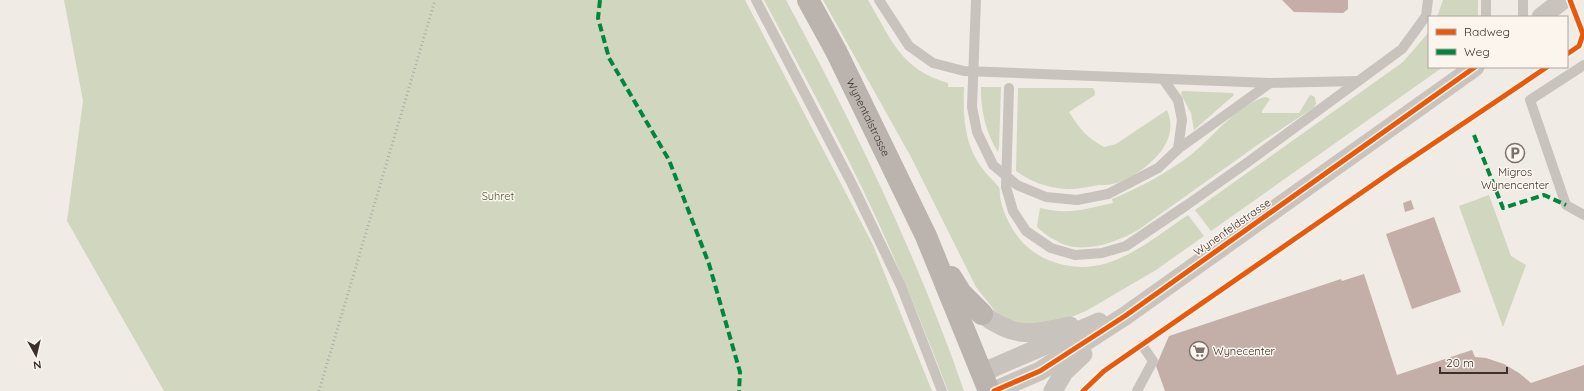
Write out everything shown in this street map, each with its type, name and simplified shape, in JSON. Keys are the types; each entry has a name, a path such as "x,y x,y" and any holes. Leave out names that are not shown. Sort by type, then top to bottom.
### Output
{"main road":[{"name":"Wynentalstrasse","path":"808,0 836,51 926,236 985,382"},
{"name":"Wynentalstrasse","path":"926,236 961,293 982,314"}],"street":[{"path":"1542,16 1563,0"},
{"name":"Wynenfeldstrasse","path":"994,391 1040,371 1125,316 1474,68"},
{"name":"Wynenfeldstrasse","path":"982,314 995,324 1015,332 1034,334 1125,316"},
{"name":"Wynenfeldstrasse","path":"1053,391 1064,372 1125,316"},
{"name":"Wynenfeldstrasse","path":"985,382 1105,320"}],"lane":[{"path":"756,0 842,164 898,279 942,391"},
{"path":"879,0 909,46 933,63 964,71 1270,83 1358,81"},
{"path":"976,0 972,107 977,132 993,165 1017,185 1046,197 1077,200 1108,194 1133,182 1158,168 1178,149 1270,83"},
{"path":"1008,88 1006,187 1013,211 1026,231 1051,248 1075,255 1102,253 1126,246 1248,162 1402,49 1426,16 1428,0"},
{"path":"1486,0 1486,16"},
{"path":"1523,16 1524,0"},
{"path":"1584,65 1530,100 1566,205 1584,215"},
{"path":"1163,79 1178,100 1182,120 1178,149"},
{"path":"1137,391 1153,361 1142,345"}],"green space":[{"name":"Suhret","path":"64,0 745,0 873,245 932,391 164,391 67,221 83,101"},
{"path":"764,0 786,0 836,95 905,241 946,340 964,391 948,391 930,343 867,197 834,131"},
{"path":"823,0 868,0 891,40 908,61 919,70 948,83 948,87 964,87 966,129 971,149 982,168 999,187 1003,209 1013,230 1023,243 1036,253 1051,261 1071,266 1089,267 1107,263 1140,247 1188,215 1204,236 1156,270 1086,311 1064,320 1034,326 1007,319 995,311 976,287 911,157"},
{"path":"1443,0 1478,0 1478,16 1437,16"},
{"path":"1428,33 1428,68 1442,68 1211,231 1195,210 1403,62"},
{"path":"981,87 1001,87 998,152 987,129 983,112"},
{"path":"1018,88 1093,88 1095,95 1069,112 1092,140 1104,147 1116,144 1167,110 1170,120 1169,135 1162,150 1151,162 1137,173 1122,181 1114,184 1073,189 1051,187 1033,181 1016,171"},
{"path":"1182,91 1233,93 1234,95 1194,130 1191,113 1181,94"},
{"path":"1310,95 1315,97 1316,104 1313,108 1263,141 1129,235 1097,246 1075,247 1065,245 1052,239 1037,227 1040,208 1069,211 1113,203 1112,199 1154,179 1183,161 1227,121 1256,100 1266,97 1270,99 1262,113 1299,113"},
{"path":"1489,195 1511,256 1526,265 1503,327 1459,206"}],"building":[{"path":"1282,0 1348,0 1348,9 1343,13 1294,12"},
{"path":"1411,200 1414,209 1405,212 1403,203"},
{"path":"1434,217 1461,292 1412,309 1386,234"},
{"path":"1364,274 1397,375 1472,350 1475,357 1486,358 1504,364 1519,373 1531,383 1584,365 1584,391 1165,391 1156,366 1169,336 1341,279 1342,281"}],"railway":[{"path":"319,391 435,0"}],"marked path":[{"path":"600,0 598,18 609,58 669,160 709,264 740,372 739,391"},
{"path":"1474,135 1503,208 1544,195 1566,205"}],"cycle path":[{"path":"1568,53 1579,46 1583,34 1570,0"},
{"path":"994,391 1040,371 1125,316 1474,68"},
{"path":"1083,391 1104,371 1397,168 1546,68"}],"place":[{"name":"Migros Wynencenter","path":"1515,153"},
{"name":"Wynecenter","path":"1199,351"}]}
